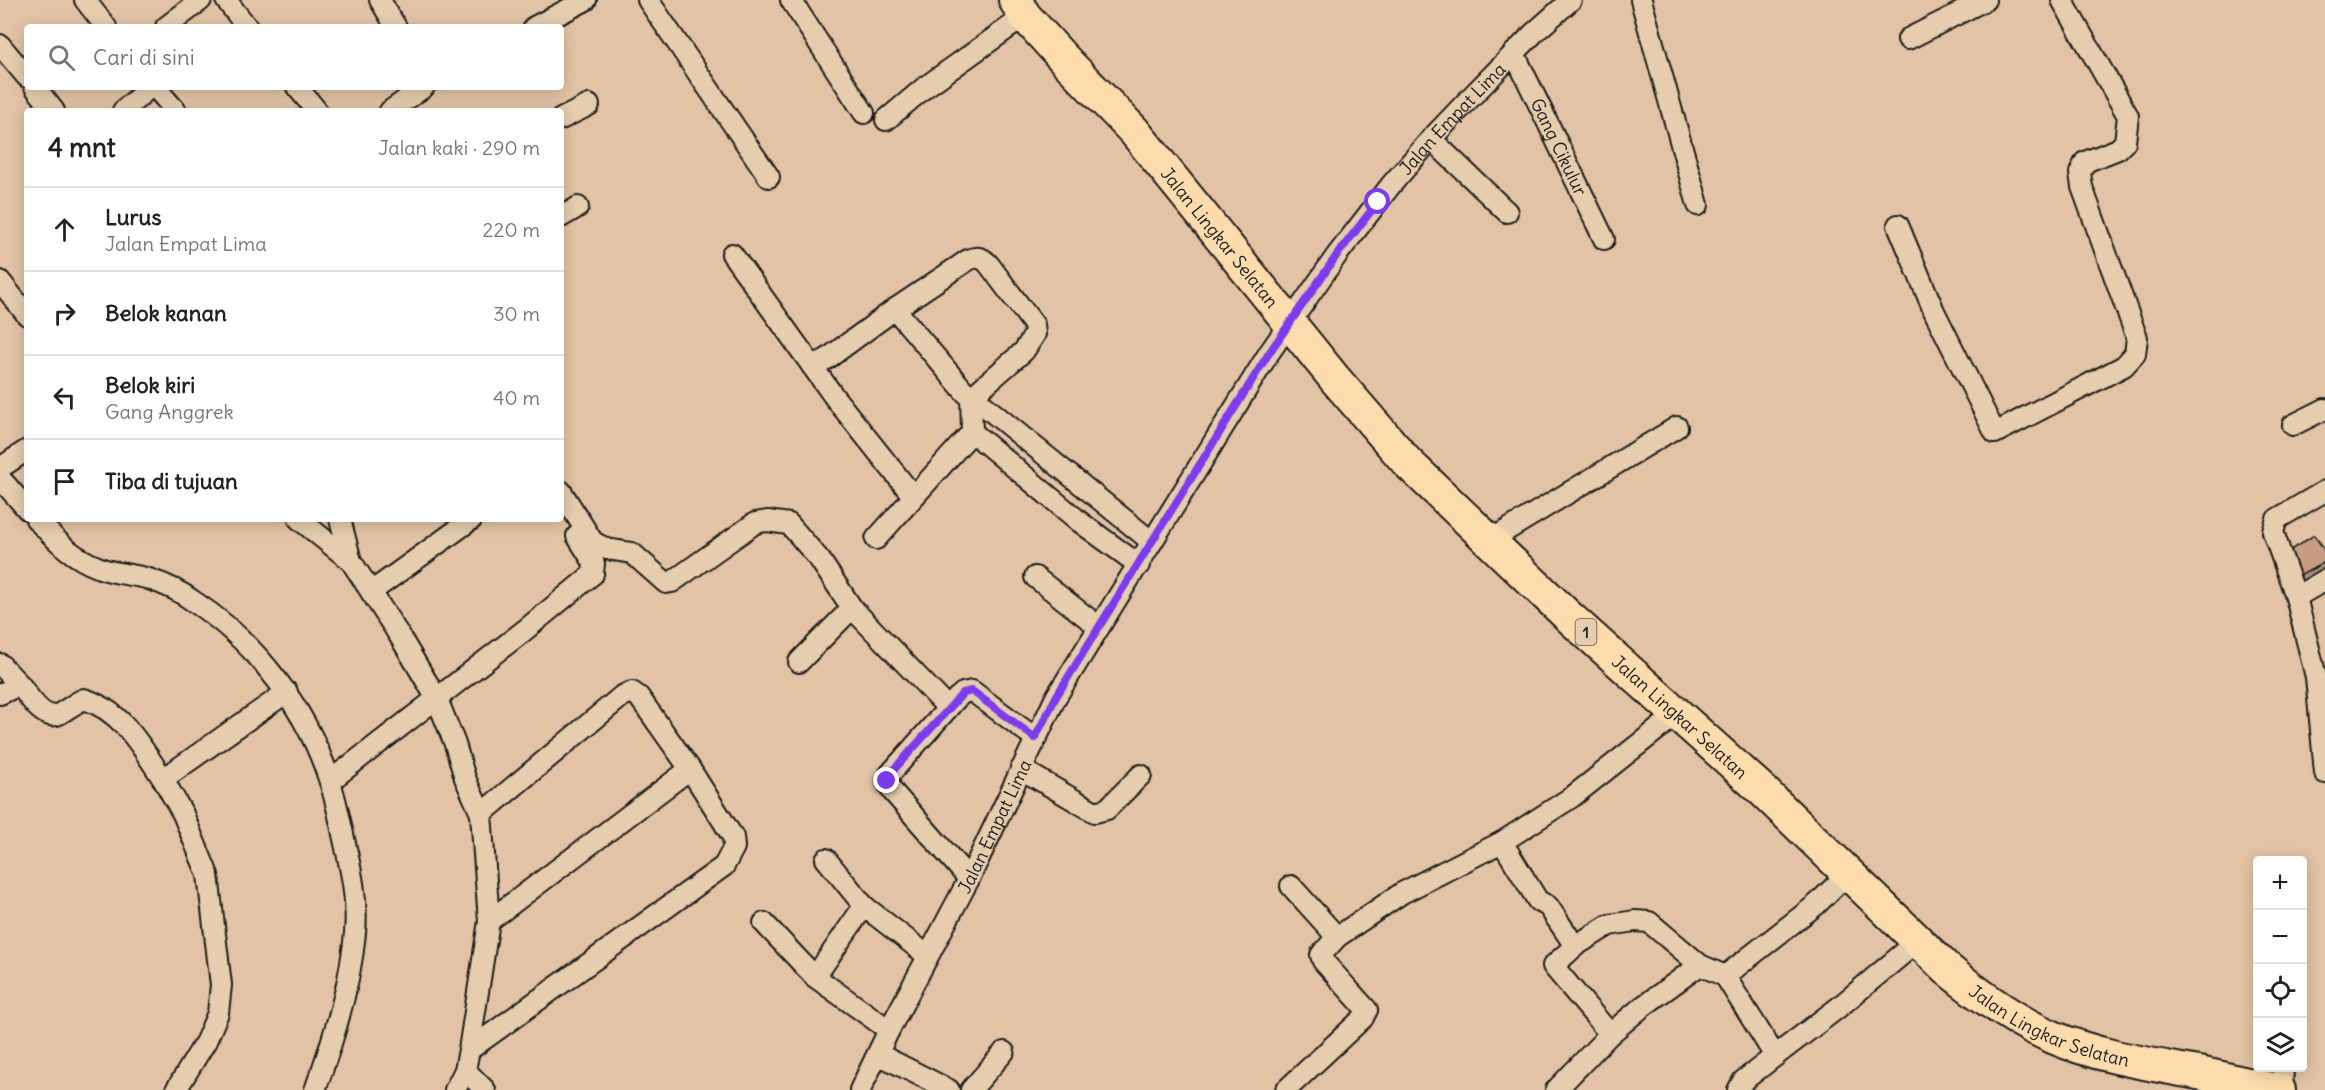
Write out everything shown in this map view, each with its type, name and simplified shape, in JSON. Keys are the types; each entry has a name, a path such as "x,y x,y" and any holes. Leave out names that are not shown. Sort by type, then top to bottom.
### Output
{"highway":[{"name":"Jalan Lingkar Selatan","path":"1020,8 1064,59 1120,114 1375,427 1407,462 1489,541 1761,789 1947,969 1983,997 2029,1026 2056,1039 2152,1064 2281,1090"}],"street":[{"path":"85,0 104,24"},
{"path":"170,24 201,0"},
{"path":"226,0 246,24"},
{"path":"380,0 394,24"},
{"path":"540,24 586,0"},
{"path":"648,0 770,177"},
{"path":"791,0 864,113"},
{"name":"Jalan Empat Lima","path":"860,1090 969,879 1056,697 1269,353 1337,255 1391,184 1514,53 1548,8 1571,0"},
{"path":"1641,0 1698,205"},
{"path":"1908,39 1985,0"},
{"path":"1898,225 1934,311 1995,433 2124,366 2135,354 2137,338 2082,187 2080,173 2085,162 2118,149 2125,142 2128,116 2062,0"},
{"path":"886,120 1020,8"},
{"path":"0,45 24,74"},
{"name":"Gang Cikulur","path":"1514,53 1604,239"},
{"path":"37,90 52,108"},
{"path":"126,108 147,90"},
{"path":"158,90 173,108"},
{"path":"300,90 314,108"},
{"path":"394,108 420,90"},
{"path":"564,118 589,105"},
{"path":"1431,139 1507,212"},
{"path":"564,215 578,207"},
{"path":"732,254 812,366 913,496"},
{"path":"812,366 827,359 895,309 976,257 984,259 1034,325 1035,334 1024,351 977,392 971,394"},
{"path":"0,281 24,311"},
{"path":"895,309 958,387 971,394 1152,542"},
{"path":"876,539 972,432 971,394"},
{"path":"2294,425 2325,409"},
{"path":"1489,541 1677,427"},
{"path":"972,432 1080,522 1139,565"},
{"path":"0,468 24,452"},
{"path":"0,478 14,501"},
{"path":"2325,491 2277,519 2272,532 2321,675 2325,769"},
{"path":"564,496 593,542 607,549 632,553 666,583 672,582 755,523 767,521 789,524 820,560 852,608 948,708"},
{"path":"330,781 593,574 594,563 564,516"},
{"path":"43,522 61,546 80,558 102,568 149,579 172,588 218,619 258,658 287,692 305,725 330,781 355,887 355,931 348,984 330,1051 315,1090"},
{"path":"304,522 351,561 437,699 465,778 481,814 489,921 465,1070 455,1090"},
{"path":"341,522 351,561"},
{"path":"371,592 468,522"},
{"path":"1035,577 1099,627"},
{"path":"2296,597 2325,580"},
{"path":"799,662 852,608"},
{"path":"0,664 46,713 57,715 84,699 95,703 122,721 163,779 192,832 208,875 221,985 218,1013 206,1041 176,1090"},
{"path":"0,694 20,685"},
{"path":"969,879 893,792 887,781 889,775 963,693 972,691 1035,738"},
{"path":"163,779 287,692"},
{"path":"469,1050 724,866 734,847 733,837 690,769 639,697 632,692 622,696 481,814"},
{"path":"1286,1090 1363,1018 1367,1010 1323,961 1321,955 1337,937 1402,893 1502,842 1572,797 1677,714"},
{"path":"489,921 690,769"},
{"path":"1021,769 1095,812 1107,808 1141,775"},
{"path":"1502,842 1538,901 1548,906 1575,946"},
{"path":"826,859 864,906 928,956"},
{"path":"1725,976 1817,904 1838,883 1844,870"},
{"path":"1291,886 1337,937"},
{"path":"815,977 864,906"},
{"path":"1610,1034 1553,966 1575,946 1610,925 1635,921 1649,922 1701,965 1725,976 1774,1056"},
{"path":"764,923 815,977 889,1030"},
{"path":"1738,1090 1743,1081 1839,1007 1918,941"},
{"path":"1556,1090 1610,1034 1642,1007 1701,965"},
{"path":"971,1090 1004,1052"},
{"path":"878,1054 949,1090"},
{"path":"465,1070 485,1090"},
{"path":"2281,1090 2283,1072"}],"building":[{"path":"2314,535 2325,551 2325,562 2296,578 2289,551"}],"route":[{"path":"887,781 889,775 963,693 972,691 1035,738 1056,697 1269,353 1337,255 1378,202"}]}
